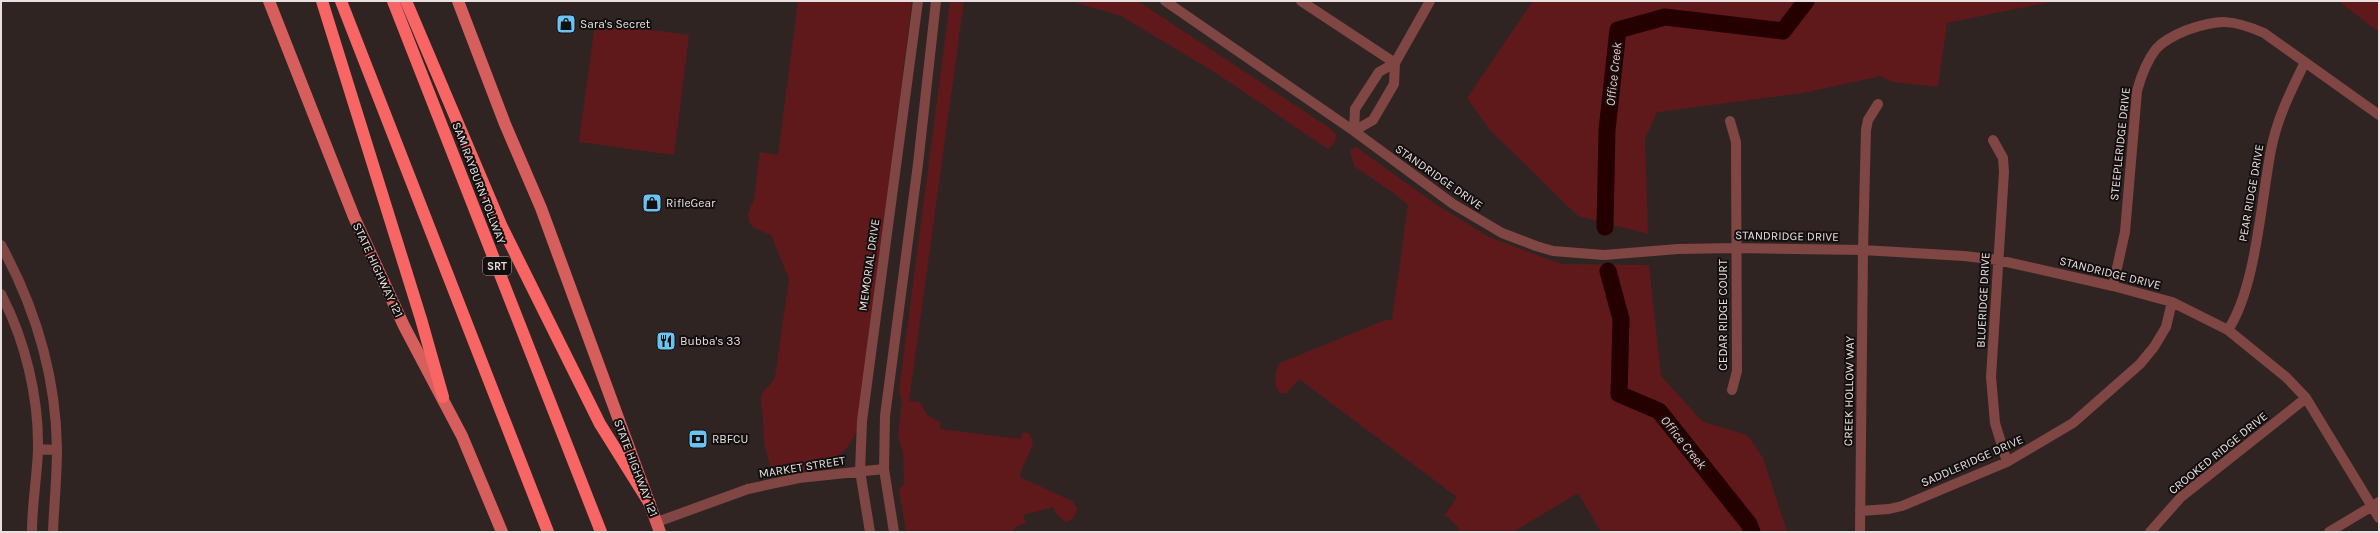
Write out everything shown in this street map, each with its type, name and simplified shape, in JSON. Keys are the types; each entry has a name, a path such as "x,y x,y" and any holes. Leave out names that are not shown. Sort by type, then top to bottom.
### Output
{"highway":[{"path":"322,1 421,319 443,397"},
{"path":"340,1 548,532"},
{"name":"SAM RAYBURN TOLLWAY","path":"393,1 601,532"},
{"path":"406,1 502,227 600,424 650,504"}],"main road":[{"name":"STATE HIGHWAY 121","path":"269,1 354,217 404,326 443,397 480,477 502,532"},
{"name":"STATE HIGHWAY 121","path":"458,1 505,124 541,208 659,527"}],"street":[{"name":"MEMORIAL DRIVE","path":"870,532 860,471 862,421 918,1"},
{"path":"894,532 884,469 885,416 918,164 936,1"},
{"name":"STANDRIDGE DRIVE","path":"1165,1 1354,131 1453,204 1502,233 1536,246 1559,252 1604,255 1678,249 1736,248 1862,250 1931,253 1998,260 2113,286 2172,302 2228,330 2268,360 2306,398 2376,504 2379,518"},
{"path":"1301,1 1395,63"},
{"path":"1354,131 1372,120 1394,84 1395,63 1430,1"},
{"name":"STEEPLERIDGE DRIVE","path":"2113,286 2125,232 2137,91 2142,71 2157,48 2177,34 2212,21 2247,26 2264,33 2379,115"},
{"name":"PEAR RIDGE DRIVE","path":"2228,330 2238,315 2250,270 2276,126 2304,62"},
{"path":"1354,131 1355,109 1379,72 1395,63"},
{"name":"CREEK HOLLOW WAY","path":"1860,532 1862,250 1866,130 1868,120 1878,104"},
{"name":"CEDAR RIDGE COURT","path":"1730,121 1736,142 1737,371 1732,390"},
{"name":"BLUERIDGE DRIVE","path":"1993,140 2003,158 2004,172 1991,399 1999,443 2007,462"},
{"path":"1,245 28,301 43,345 54,397 57,450 53,532"},
{"path":"1,294 29,372 36,404 38,449 32,532"},
{"name":"SADDLERIDGE DRIVE","path":"1860,511 1889,509 1902,506 2007,462 2073,423 2140,364 2166,327 2172,302"},
{"name":"CROOKED RIDGE DRIVE","path":"2150,532 2182,497 2306,398"},
{"path":"38,449 57,450"},
{"name":"MARKET STREET","path":"659,527 748,489 799,478 884,469"},
{"path":"2329,532 2376,504"}],"shaded area":[{"path":"798,1 912,1 857,430 851,442 835,459 814,468 802,471 776,472 771,469 766,450 761,395 772,383 775,377 789,279 771,235 754,228 749,222 748,213 754,200 760,152 778,155"},
{"path":"950,1 964,1 909,401 920,402 927,415 940,422 940,429 1021,439 1022,432 1029,433 1033,442 1020,477 1072,501 1077,508 1072,519 1066,522 1056,514 1053,507 1023,515 1026,523 1017,526 1011,532 906,532 899,489 904,484 903,452 898,436 902,401 899,391"},
{"path":"1070,1 1138,1 1328,127 1336,134 1335,142 1328,149 1216,73 1121,16"},
{"path":"1533,1 2055,1 1947,23 1938,87 1892,82 1881,76 1803,93 1657,112 1645,139 1648,234 1578,216 1490,130 1467,98"},
{"path":"2338,1 2379,1 2379,32"},
{"path":"595,23 689,35 674,155 579,142"},
{"path":"1356,147 1434,203 1489,237 1561,264 1649,265 1661,376 1703,422 1747,435 1763,458 1787,532 1601,532 1578,493 1513,532 1460,532 1457,526 1445,515 1457,497 1299,379 1287,393 1280,393 1276,386 1275,378 1276,370 1280,363 1385,320 1392,320 1408,205 1395,194 1354,166 1350,150"}],"waterway":[{"name":"Office Creek","path":"1605,227 1607,130 1618,30 1665,17 1783,31 1806,1"},
{"name":"Office Creek","path":"1608,271 1621,319 1619,394 1659,411 1749,524 1752,532"}],"place":[{"name":"Sara's Secret","path":"566,24"},
{"name":"RifleGear","path":"652,203"},
{"name":"Bubba's 33","path":"666,341"},
{"name":"RBFCU","path":"698,439"}]}
